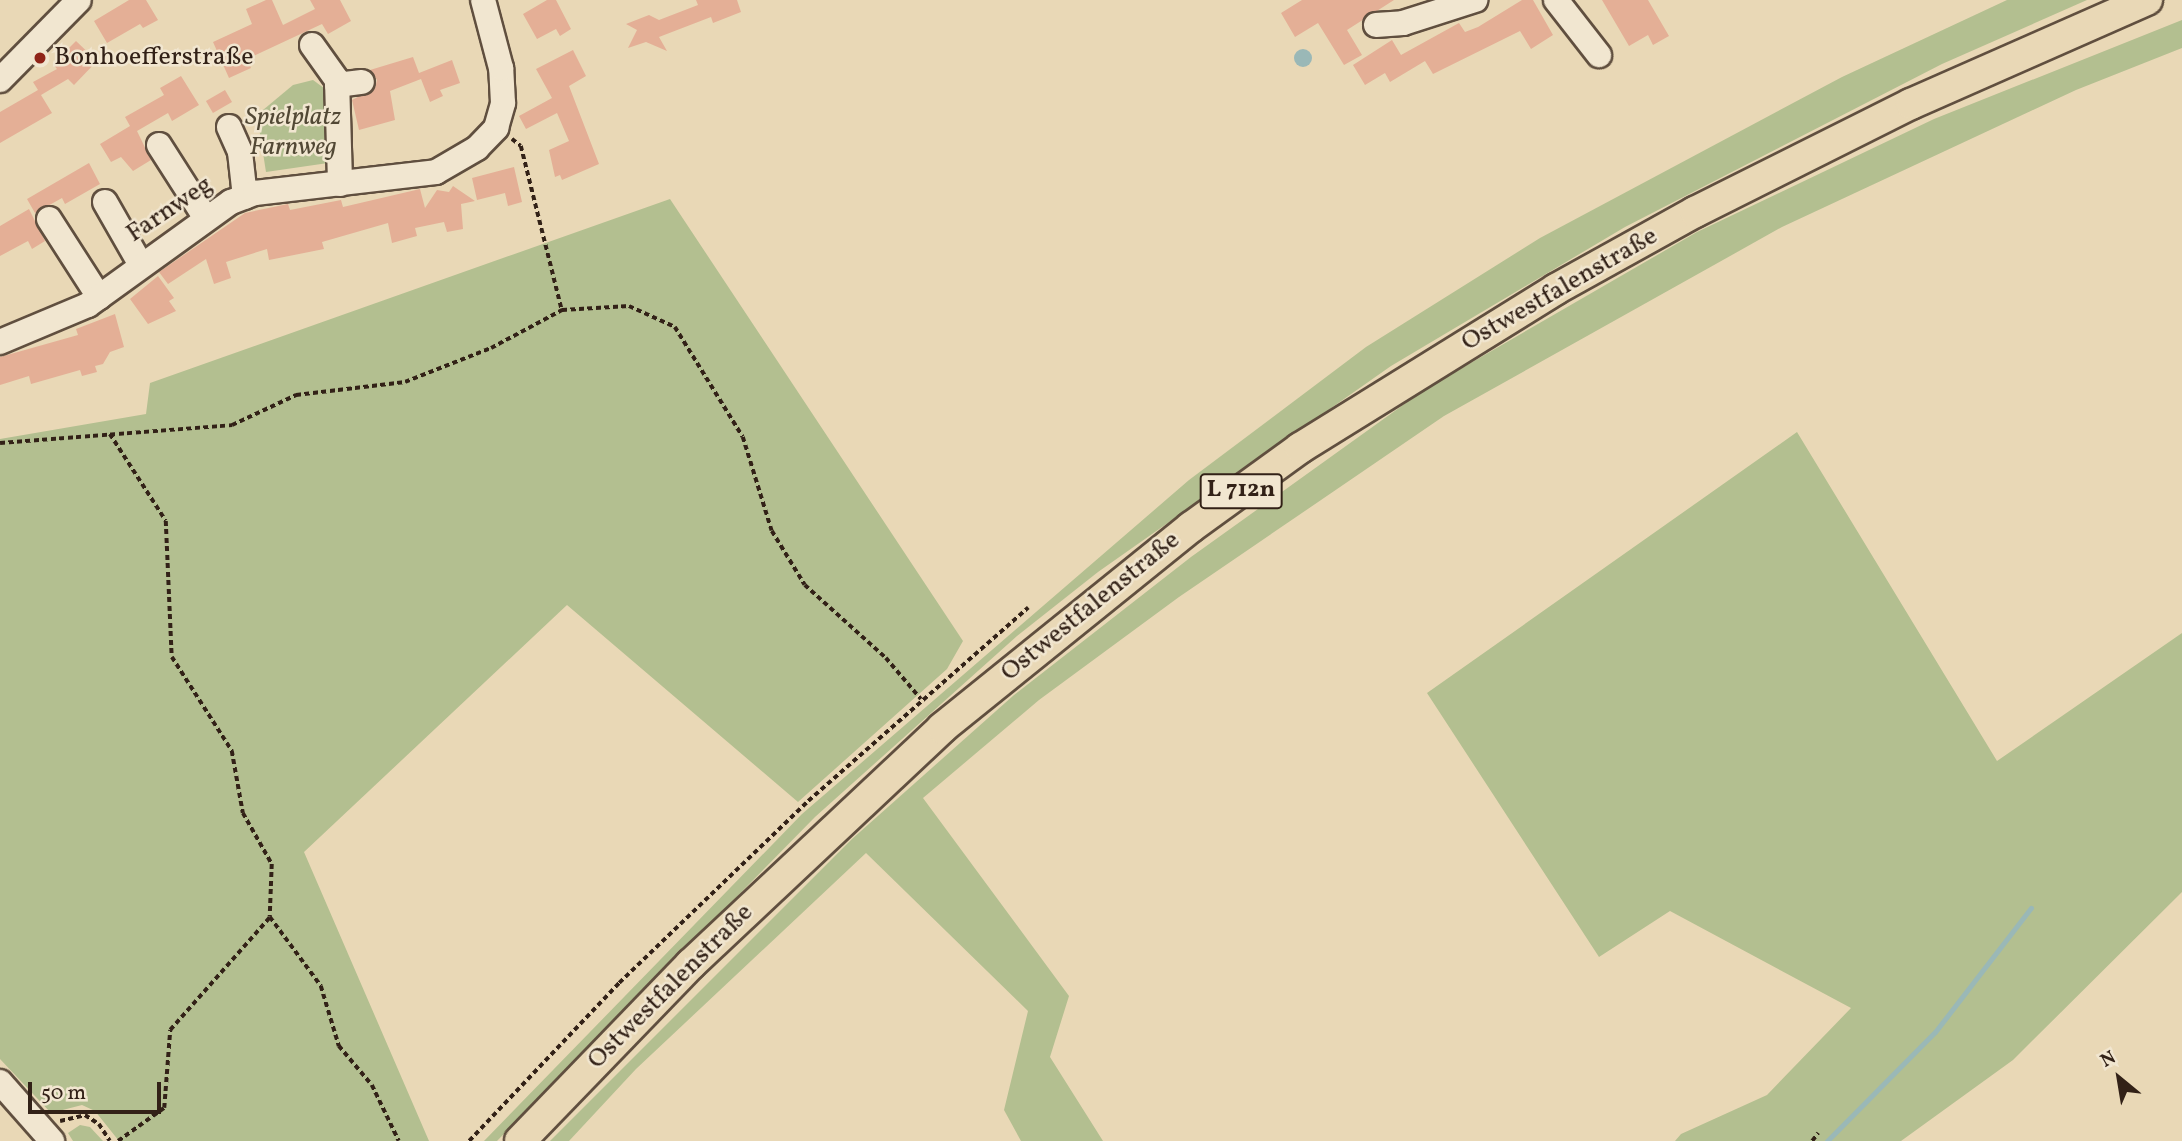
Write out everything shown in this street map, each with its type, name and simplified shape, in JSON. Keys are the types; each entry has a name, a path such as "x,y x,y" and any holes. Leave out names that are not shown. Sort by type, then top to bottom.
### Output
{"main road":[{"name":"Ostwestfalenstraße","path":"520,1141 691,964 942,728 1191,527 1300,448 1556,289 1695,212 1911,104 2147,0"},
{"name":"Ostwestfalenstraße","path":"2092,26 2169,0"}],"street":[{"path":"484,0 501,68 502,103 496,128"},
{"path":"1376,25 1403,23 1475,0"},
{"path":"1556,0 1599,55"},
{"path":"0,80 67,4"},
{"path":"312,45 337,85 340,184"},
{"path":"337,85 362,82"},
{"path":"229,127 240,152 245,197"},
{"name":"Farnweg","path":"0,342 43,327 99,297 205,217 245,197 436,172 477,148 496,128"},
{"path":"159,145 205,217"},
{"path":"105,202 141,265"},
{"path":"49,219 99,297"},
{"path":"0,1082 49,1138"}],"path":[{"path":"496,128 521,146 562,310"},
{"path":"0,443 232,425 296,395 405,382 491,348 562,310 629,306 675,327 743,438 772,531 805,585 886,658 921,699"},
{"path":"110,433 166,521 172,657 232,751 243,813 272,864 270,917 321,986 339,1046 372,1085 399,1141"},
{"path":"469,1141 629,974 807,801 1028,608"},
{"path":"118,1141 164,1108 170,1030 270,917"},
{"path":"49,1138 64,1118 85,1115 99,1124 110,1141"},
{"path":"1812,1141 1818,1133"}],"green space":[{"path":"2007,0 2087,0 1942,64 1625,227 1391,366 1098,572 1017,636 815,817 497,1141 484,1141 802,814 1189,480 1366,347 1540,238 1842,77"},
{"path":"2182,20 2182,48 2076,90 1782,227 1444,416 1179,597 1039,700 923,798 1069,996 1050,1057 1103,1141 1021,1141 1004,1110 1028,1011 866,853 636,1069 569,1141 550,1141 852,839 1014,695 1191,557 1424,390 1697,232 1934,119"},
{"name":"Spielplatz Farnweg","path":"313,80 328,91 328,163 266,172 257,115 293,85"},
{"path":"670,199 963,641 947,669 798,802 567,605 304,852 429,1141 119,1141 95,1111 82,1105 51,1113 0,1059 0,439 146,414 150,383"},
{"path":"1797,432 1997,761 2182,633 2182,892 2013,1060 1901,1141 1675,1141 1681,1134 1767,1095 1851,1008 1670,911 1599,957 1427,693"},
{"path":"80,1125 90,1127 103,1141 73,1141 68,1133"}],"water":[{"path":"1303,49 1311,54 1312,58 1307,66 1303,67 1295,62 1294,58 1299,50"}],"building":[{"path":"129,0 146,0 158,20 143,28 140,24 107,43 94,21"},
{"path":"272,0 283,25 315,9 310,0 340,0 351,21 328,34 322,24 247,59 251,68 229,78 213,42 252,24 246,9"},
{"path":"547,0 556,0 571,29 560,36 556,29 537,39 523,14"},
{"path":"696,0 737,0 741,12 713,23 711,17 659,37 667,51 646,42 628,48 637,30 626,24 649,15 659,20 698,5"},
{"path":"1302,0 1394,0 1347,30 1362,55 1344,65 1318,23 1295,37 1281,13"},
{"path":"1522,0 1533,0 1553,35 1531,49 1520,31 1433,74 1425,61 1390,82 1385,73 1365,85 1353,65 1392,40 1401,55 1459,23 1465,32 1478,27"},
{"path":"1602,0 1648,0 1669,36 1653,45 1648,35 1629,46"},
{"path":"76,41 97,61 74,85 68,79 41,95 52,113 0,143 0,112 38,90 33,82 57,69 53,64"},
{"path":"573,50 586,76 569,86 599,164 562,180 560,175 555,177 549,150 569,141 557,113 526,129 519,116 552,98 536,69"},
{"path":"413,57 419,73 452,60 460,83 440,90 443,96 430,102 421,79 390,91 395,120 359,130 352,100 375,88 377,80 370,70"},
{"path":"181,76 199,105 172,121 168,113 137,131 151,160 133,171 121,157 111,162 100,144 130,126 125,117 164,95 160,88"},
{"path":"225,90 232,102 213,113 206,101"},
{"path":"89,163 100,184 65,204 62,198 35,213 27,199"},
{"path":"514,167 522,202 508,206 505,193 477,200 472,178"},
{"path":"453,186 475,201 461,204 463,229 447,232 444,222 415,228 417,236 392,243 388,223 322,242 324,249 269,260 267,249 226,262 231,278 214,284 206,259 168,284 159,272 245,213 288,204 290,210 341,200 343,207 420,189 425,208 437,190 449,192"},
{"path":"29,209 45,241 32,249 28,241 0,256 0,226"},
{"path":"158,276 174,298 169,301 176,311 148,324 130,299"},
{"path":"115,314 124,347 110,352 103,364 95,366 97,372 82,376 80,370 31,384 29,376 0,385 0,357 78,335 76,329"}],"waterway":[{"path":"1827,1141 1935,1032 2031,908"}],"place":[{"name":"Bonhoefferstraße","path":"40,58"}]}
